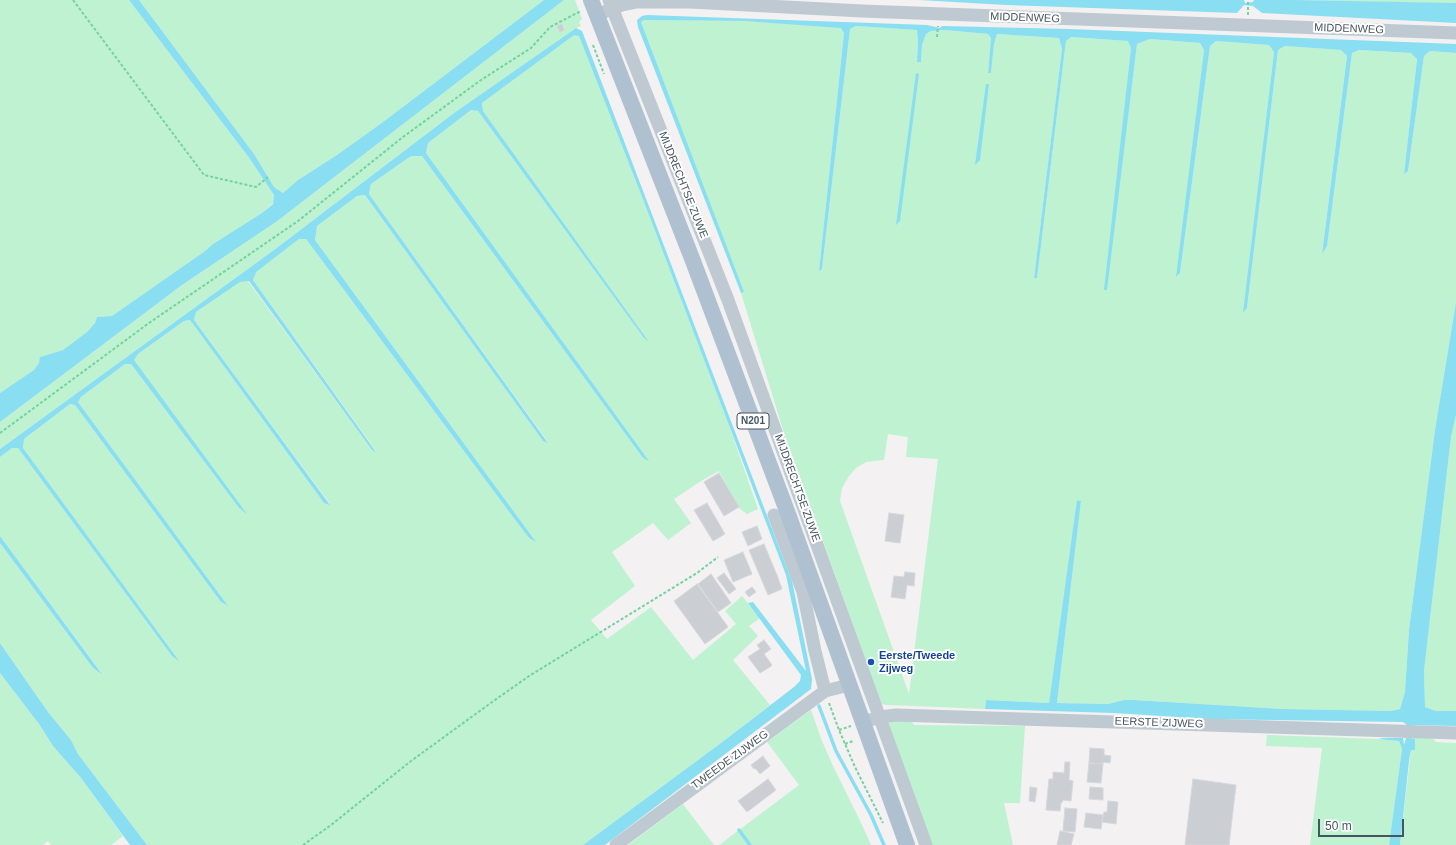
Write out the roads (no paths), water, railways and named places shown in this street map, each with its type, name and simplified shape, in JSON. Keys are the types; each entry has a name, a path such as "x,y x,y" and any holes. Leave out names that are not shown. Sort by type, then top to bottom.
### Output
{"main road":[{"name":"MIJDRECHTSE ZUWE","path":"590,8 696,268 787,511 907,845"}],"street":[{"name":"MIDDENWEG","path":"590,8 611,4 622,5 637,2 690,2 862,11 1456,33"},
{"name":"MIJDRECHTSE ZUWE","path":"611,4 728,300 926,845"},
{"path":"774,515 803,592 825,691"},
{"name":"TWEEDE ZIJWEG","path":"616,845 825,691 849,685"},
{"name":"EERSTE ZIJWEG","path":"863,722 880,717 896,715 1456,733"}],"water":[{"path":"129,0 139,0 254,154 274,187 283,193 298,180 337,155 383,122 544,0 564,0 276,222 182,285 0,422 0,393 34,370 39,363 40,357 63,350 87,332 95,323 97,317 112,316 213,244 262,213 273,204 274,195 250,159"},
{"path":"919,0 1244,0 1245,3 1253,2 1254,0 1297,0 1456,3 1456,23 1262,13 1253,6 1244,5 1237,13 1006,5"},
{"path":"642,16 927,25 940,28 942,26 1069,29 1456,44 1456,53 1430,51 1424,56 1408,171 1404,174 1417,59 1411,53 1359,50 1352,53 1327,246 1322,254 1347,56 1341,50 1285,46 1278,50 1247,308 1243,313 1274,52 1269,45 1216,41 1210,46 1180,273 1176,277 1204,50 1200,43 1150,39 1137,44 1107,290 1104,290 1131,48 1128,41 1071,37 1066,41 1037,278 1034,278 1062,49 1059,38 997,34 994,44 991,73 988,73 991,38 988,34 945,30 931,31 926,34 922,45 921,62 917,62 917,30 856,26 850,29 822,269 819,271 844,33 841,28 744,21 644,20 641,22 744,292 741,293 638,27 637,20"},
{"path":"576,28 582,31 792,581 812,679 811,689 605,845 583,845 721,743 800,681 801,675 748,603 753,602 806,671 786,575 579,36 574,35 482,103 483,111 649,342 644,338 478,111 471,110 428,143 426,153 649,461 643,458 422,156 411,156 371,184 369,194 548,443 543,441 365,195 357,196 317,226 315,240 536,542 529,538 516,521 306,239 299,239 256,272 253,280 376,452 372,450 249,281 240,282 196,312 194,320 330,505 324,503 190,320 184,321 138,354 134,360 247,514 239,508 131,364 125,364 81,397 78,402 228,606 221,602 75,405 70,404 24,439 23,448 179,661 172,656 18,448 12,448 0,457 0,449 274,250 454,113"},
{"path":"916,73 919,74 900,221 896,225"},
{"path":"986,84 989,84 980,160 975,165"},
{"path":"1456,302 1456,415 1451,437 1424,671 1425,707 1436,711 1456,711 1456,726 1412,725 1410,738 1415,739 1415,750 1411,750 1409,761 1400,845 1389,845 1402,749 1399,741 1378,739 1403,738 1404,745 1407,725 1403,722 1209,719 1114,713 985,709 986,700 1049,703 1077,500 1081,501 1057,703 1108,704 1124,700 1134,700 1283,709 1391,711 1400,709 1405,692 1409,630 1435,430"},
{"path":"0,536 102,674 93,668 0,543"},
{"path":"0,643 48,712 71,740 78,754 147,845 130,845 81,778 53,746 39,724 0,673"}],"waterway":[{"path":"819,706 836,751 871,815 884,845"},
{"path":"739,830 750,845"}],"place":[{"name":"Eerste/Tweede Zijweg","path":"871,662"}]}
